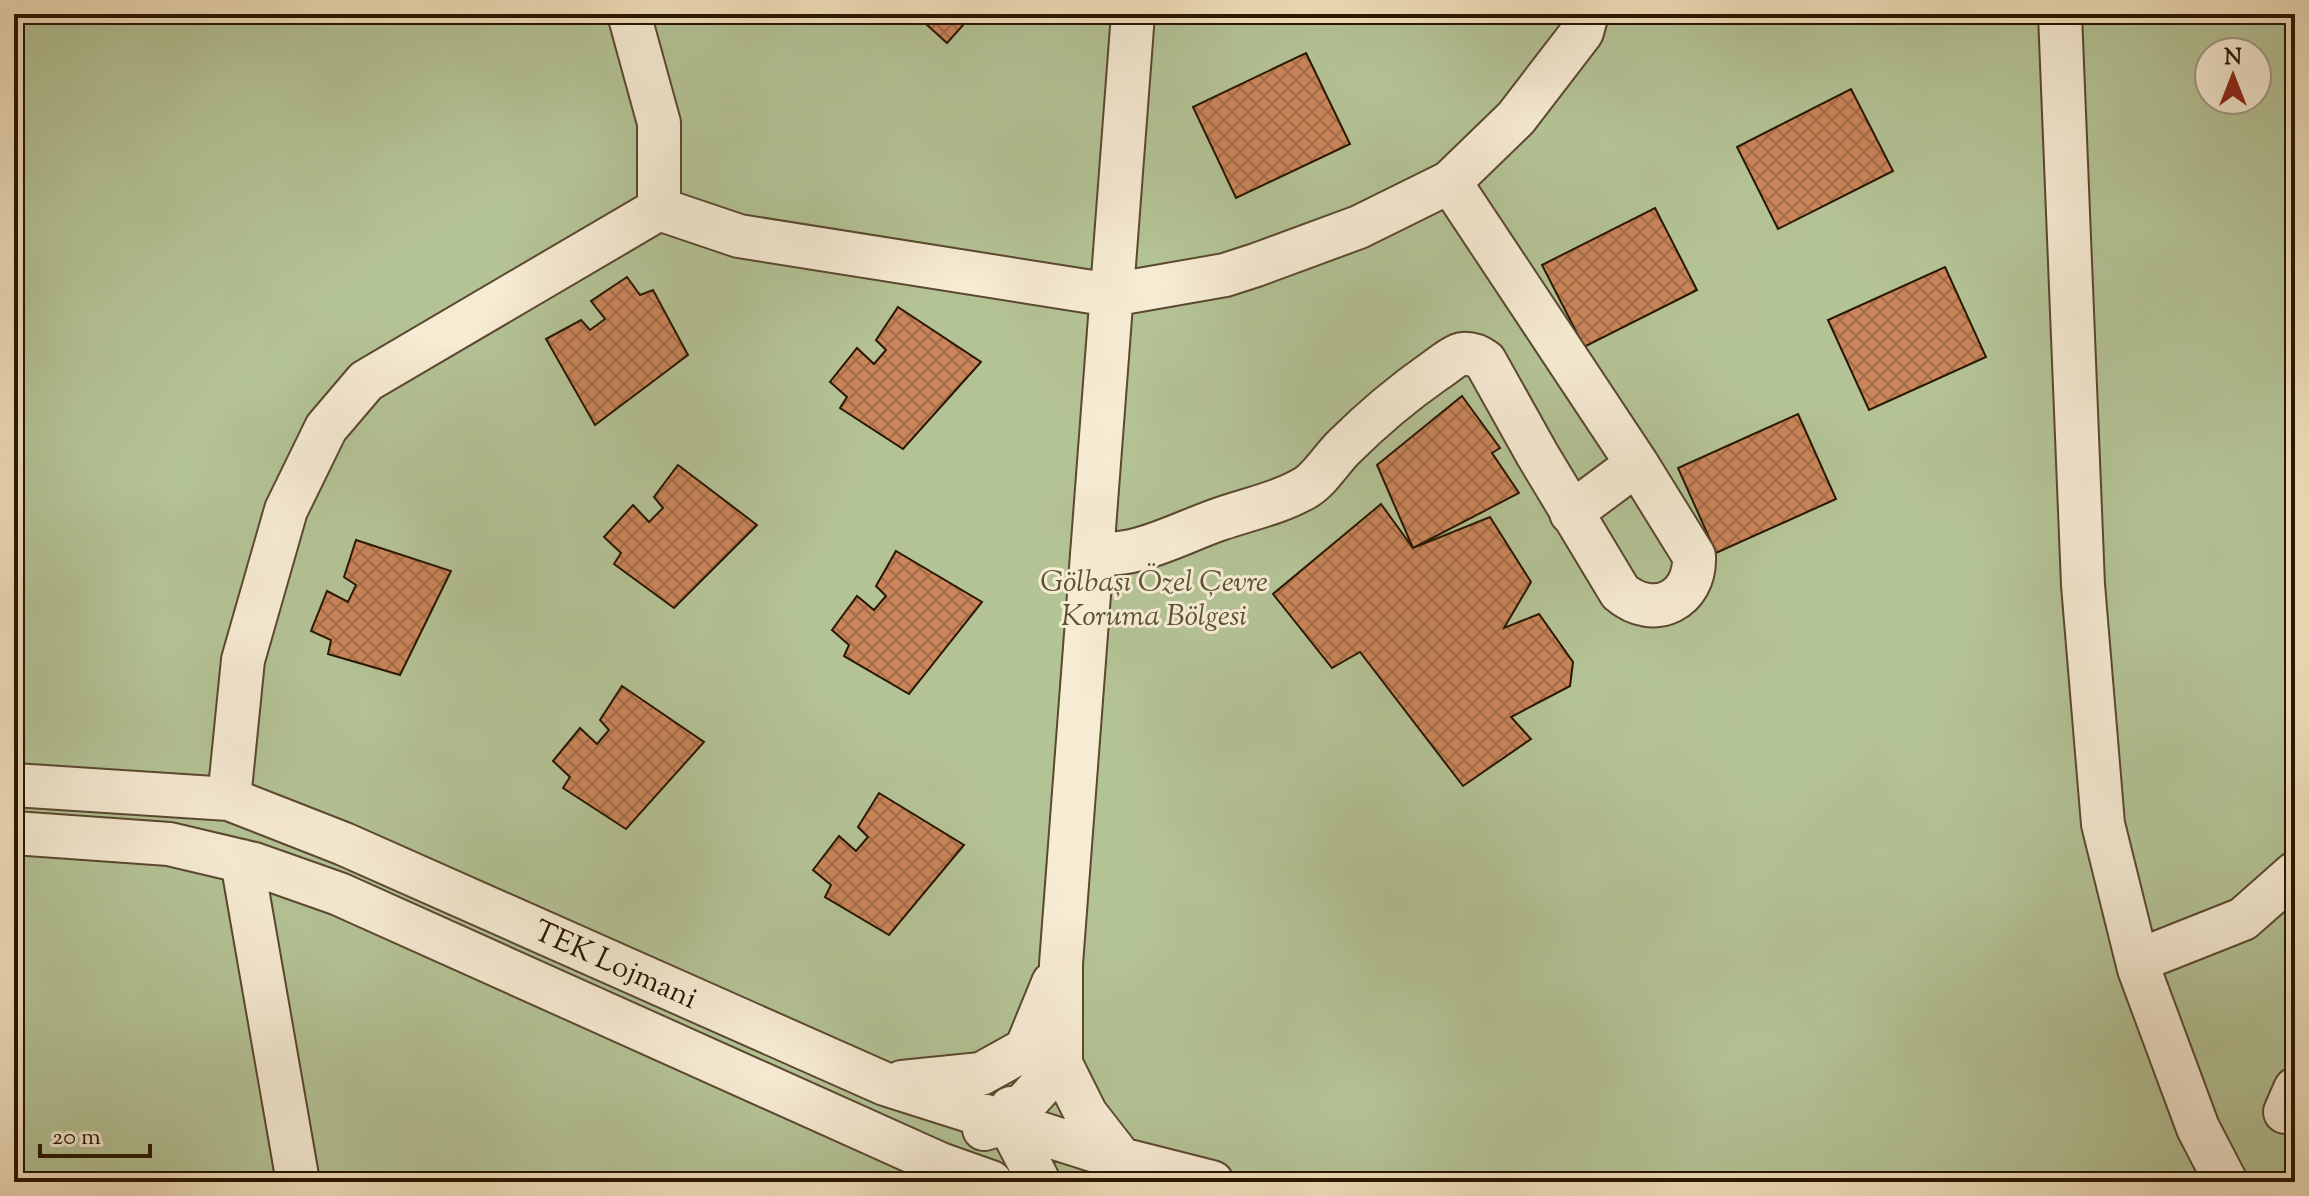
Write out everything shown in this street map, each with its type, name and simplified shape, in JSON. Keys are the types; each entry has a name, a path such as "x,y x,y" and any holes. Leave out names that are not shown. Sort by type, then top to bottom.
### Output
{"street":[{"path":"629,14 659,123 659,209"},
{"path":"845,1121 966,1134 1008,1122 1043,1056 1061,964 1133,14"},
{"path":"229,799 243,660 286,510 326,428 366,381 659,209 739,236 1111,295 1225,275 1359,227 1450,182 1516,118 1582,32 1587,14"},
{"path":"2060,14 2085,600 2103,824 2137,961 2198,1128 2226,1182"},
{"path":"1092,553 1127,553 1308,487 1343,448 1382,412 1456,356 1464,354 1485,361 1571,513 1620,592 1629,600 1652,606 1675,599 1685,590 1691,580 1694,556 1637,464 1450,182"},
{"path":"1571,513 1637,464"},
{"name":"TEK Lojmani","path":"14,785 229,799 344,844 885,1084 1121,1159 1212,1182"},
{"name":"TEK Lojmani","path":"14,833 169,844 242,861 339,894 940,1164 991,1182"},
{"path":"242,861 298,1182"},
{"path":"2137,961 2243,919 2286,892"},
{"path":"885,1084 981,1074 1043,1056"},
{"path":"1043,1056 1121,1159"},
{"path":"1008,1122 1039,1182"},
{"path":"2198,1128 2198,1182"}],"green space":[{"name":"Gölbaşı Özel Çevre Koruma Bölgesi","path":"14,14 2295,14 2295,1182 14,1182"}],"building":[{"path":"915,14 973,14 947,43"},
{"path":"1306,53 1350,144 1236,198 1193,107"},
{"path":"1851,89 1893,171 1778,229 1737,147"},
{"path":"1655,208 1697,290 1584,347 1542,265"},
{"path":"1945,267 1986,357 1869,410 1828,320"},
{"path":"627,277 640,295 653,290 688,355 595,425 546,339 581,320 590,330 605,319 591,301"},
{"path":"898,307 981,362 903,449 840,408 847,397 830,382 857,348 874,364 886,350 876,340"},
{"path":"1462,396 1500,448 1492,453 1519,493 1413,548 1377,465"},
{"path":"1798,414 1836,499 1716,553 1678,468"},
{"path":"678,465 757,525 674,608 614,564 621,553 604,537 633,505 649,522 663,508 654,497"},
{"path":"1381,504 1413,548 1490,517 1531,582 1504,628 1539,614 1573,662 1570,686 1511,717 1531,739 1463,786 1360,652 1332,668 1273,594"},
{"path":"356,540 451,571 400,675 328,654 331,640 311,631 327,591 348,602 356,585 344,577"},
{"path":"896,551 982,602 909,694 844,656 849,645 832,630 857,596 874,610 886,596 876,586"},
{"path":"622,686 704,742 626,829 563,788 570,777 553,761 580,728 597,744 609,730 600,720"},
{"path":"879,793 964,845 889,935 825,897 831,885 813,870 839,836 856,851 868,837 858,827"}]}
